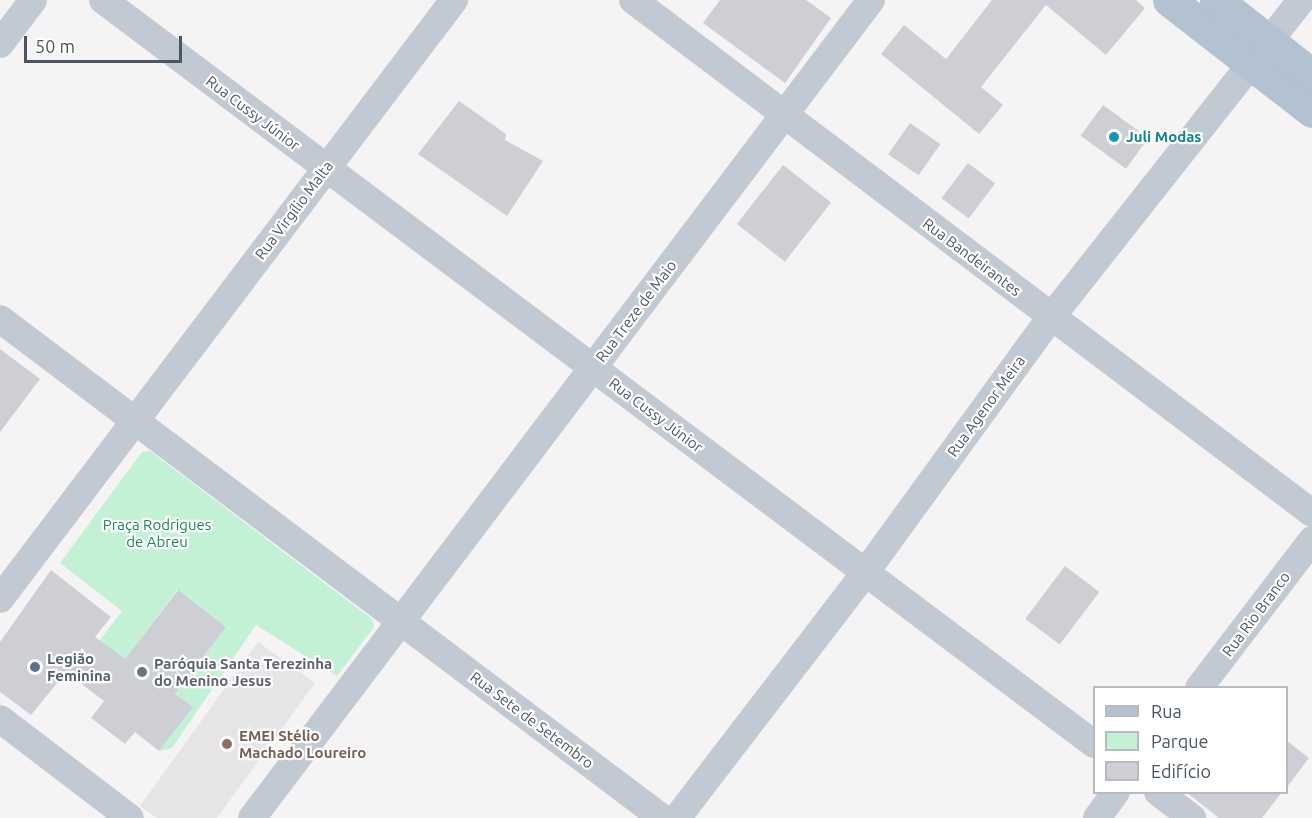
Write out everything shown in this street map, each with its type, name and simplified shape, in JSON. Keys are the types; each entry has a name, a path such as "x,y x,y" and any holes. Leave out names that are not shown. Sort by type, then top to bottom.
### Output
{"main road":[{"path":"1169,0 1260,53 1312,75"},
{"path":"1215,0 1312,111"}],"street":[{"path":"0,44 33,0"},
{"name":"Rua Cussy Júnior","path":"103,0 1093,743"},
{"name":"Rua Virgílio Malta","path":"136,422 454,0"},
{"name":"Rua Bandeirantes","path":"633,0 1312,513"},
{"name":"Rua Treze de Maio","path":"402,622 871,0"},
{"name":"Rua Agenor Meira","path":"677,818 865,573 1052,316 1302,0"},
{"path":"0,319 402,622 252,818"},
{"path":"0,599 136,422"},
{"name":"Rua Rio Branco","path":"1200,686 1312,540"},
{"name":"Rua Sete de Setembro","path":"402,622 662,818"},
{"path":"0,719 130,818"},
{"path":"1097,818 1115,794"},
{"path":"1161,794 1192,818"}],"shaded area":[{"name":"EMEI Stélio Machado Loureiro","path":"258,642 315,683 217,818 157,818 140,806"}],"green space":[{"name":"Praça Rodrigues de Abreu","path":"150,451 372,619 374,627 337,676 256,625 172,748 159,751 192,707 175,694 226,627 177,590 125,659 79,668 122,611 60,563 142,452"}],"building":[{"path":"720,0 806,0 831,18 785,83 703,23"},
{"path":"992,0 1136,0 1145,8 1106,55 1046,5 981,87 1003,105 979,134 881,54 904,25 946,59"},
{"path":"459,101 506,134 505,140 543,161 507,216 418,154"},
{"name":"Juli Modas","path":"1103,105 1148,138 1126,169 1081,136"},
{"path":"910,123 940,144 919,175 888,154"},
{"path":"968,163 995,183 969,219 942,198"},
{"path":"783,165 831,203 785,262 737,224"},
{"path":"0,349 40,379 0,432"},
{"path":"1065,566 1099,592 1060,645 1025,619"},
{"path":"51,570 111,617 95,637 125,659 178,590 226,627 175,694 193,707 159,751 135,732 125,744 91,718 104,701 66,672 31,715 0,692 0,642"},
{"path":"1288,742 1309,758 1288,786"},
{"path":"1189,794 1280,794 1262,818 1219,818"}],"place":[{"name":"Juli Modas","path":"1114,137"},
{"name":"Legião Feminina","path":"35,667"},
{"name":"Paróquia Santa Terezinha do Menino Jesus","path":"142,672"},
{"name":"EMEI Stélio Machado Loureiro","path":"227,744"}]}
